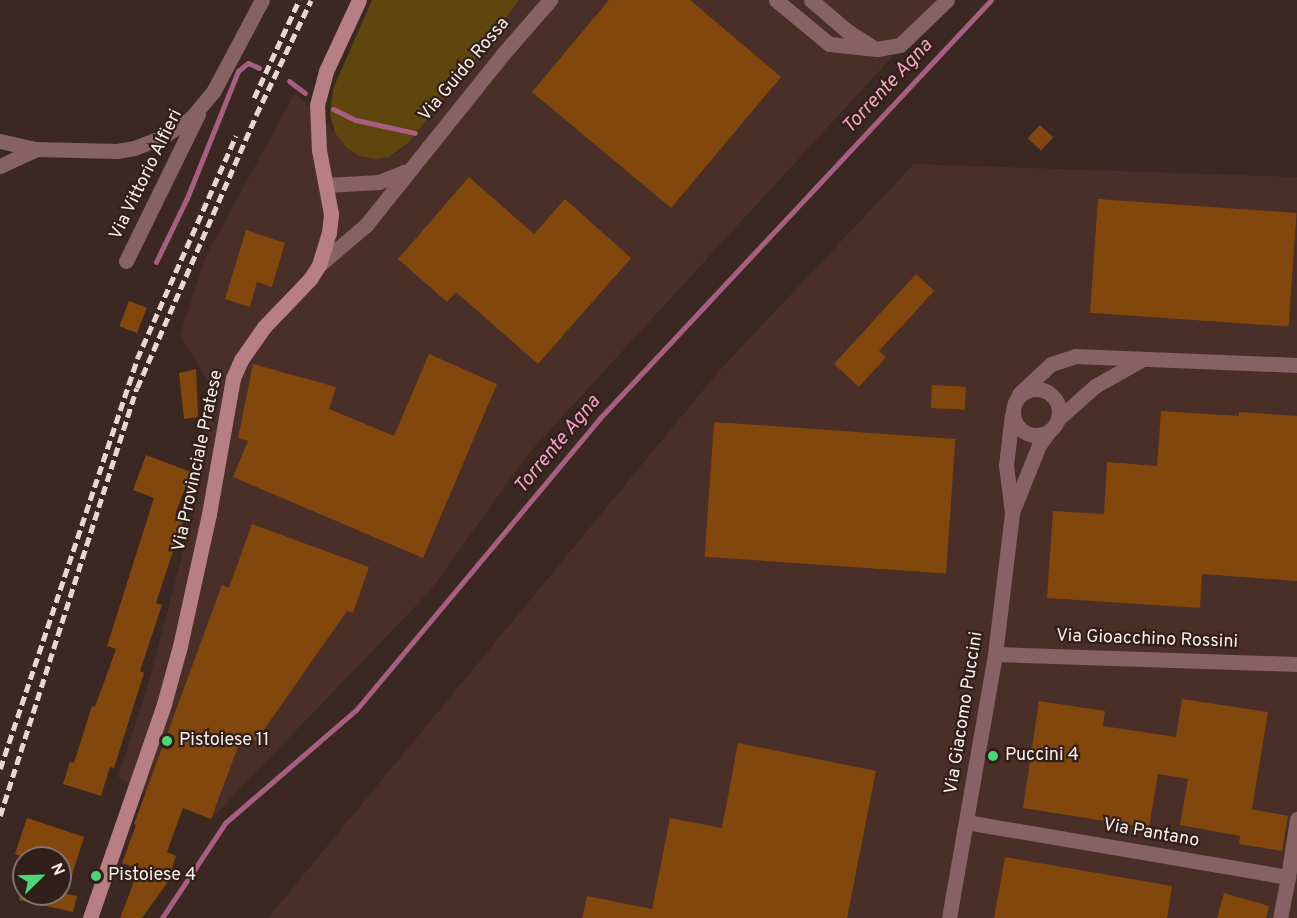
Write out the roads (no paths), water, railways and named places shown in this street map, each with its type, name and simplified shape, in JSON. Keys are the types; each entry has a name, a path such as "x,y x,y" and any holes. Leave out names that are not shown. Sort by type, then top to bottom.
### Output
{"street":[{"name":"Via Vittorio Alfieri","path":"126,261 202,106 213,92 262,0"},
{"name":"Via Provinciale Pratese","path":"90,918 164,704 180,646 209,514 233,378 241,360 264,327 310,279 319,265 330,233 331,214 316,126 320,91 334,51 359,0"},
{"name":"Via Guido Rossa","path":"319,265 366,225 411,167 550,0"},
{"path":"776,0 829,44 877,49 900,45 947,0"},
{"path":"811,0 846,30 877,49"},
{"name":"Via Vittorio Alfieri","path":"0,141 36,149 117,151 134,148 162,137 202,106"},
{"name":"Via Vittorio Alfieri","path":"0,166 36,149"},
{"name":"Via Guido Rossa","path":"326,185 379,183 394,178 411,167"},
{"path":"1020,394 1033,388 1048,392 1057,403 1053,425 1041,435 1026,434 1015,423 1012,408 1020,394 1051,364 1075,356 1297,365"},
{"name":"Via Giacomo Puccini","path":"1012,513 1039,445 1053,425 1095,386 1143,359"},
{"name":"Via Giacomo Puccini","path":"949,918 995,654 1012,513 1006,465 1012,415"},
{"name":"Via Gioacchino Rossini","path":"995,654 1297,664"},
{"path":"1280,918 1297,819"},
{"name":"Via Pantano","path":"966,822 1288,877"}],"waterway":[{"name":"Torrente Agna","path":"162,918 225,823 356,710 600,418 991,0"},
{"path":"156,262 187,198 238,71 248,63 259,68"},
{"path":"289,81 305,93"},
{"path":"333,109 356,120 415,133"}],"railway":[{"path":"254,98 299,0"},
{"path":"0,816 137,388 256,115 311,0"},
{"path":"0,769 137,359 236,136"}],"place":[{"name":"Pistoiese 11","path":"167,741"},
{"name":"Puccini 4","path":"993,756"},
{"name":"Pistoiese 4","path":"96,876"}]}
